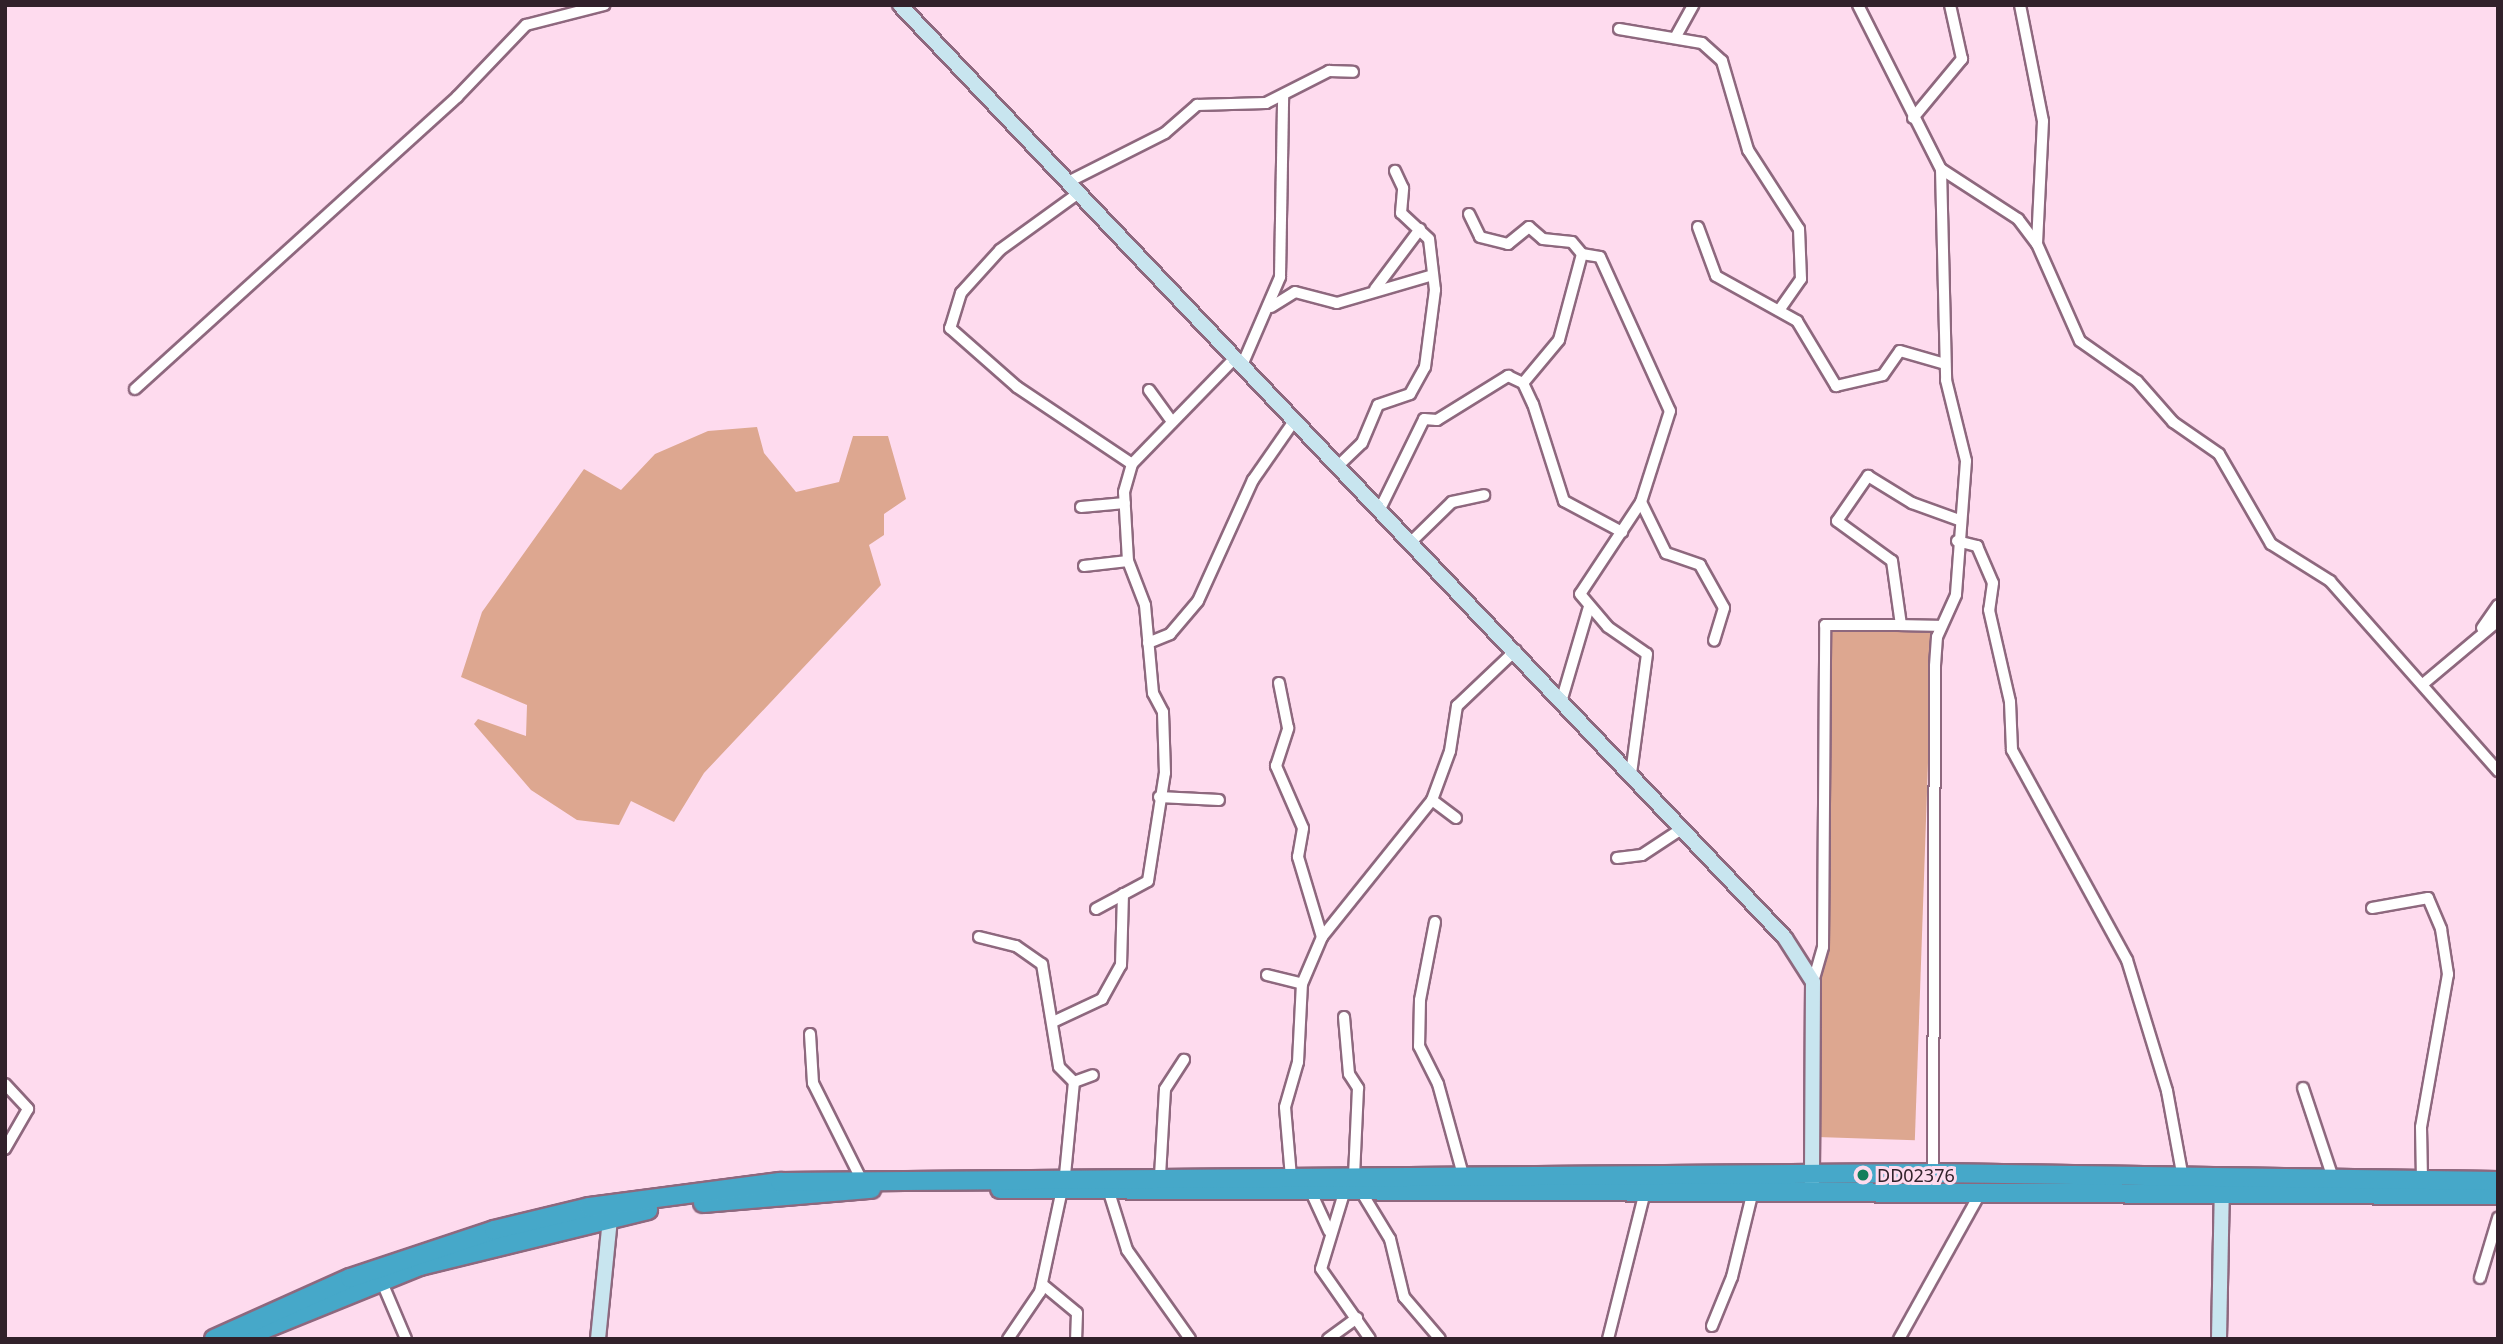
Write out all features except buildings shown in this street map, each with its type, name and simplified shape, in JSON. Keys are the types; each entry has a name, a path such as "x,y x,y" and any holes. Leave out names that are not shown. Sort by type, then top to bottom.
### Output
{"highway":[{"path":"214,1339 350,1278 507,1227 657,1197 860,1177 1063,1182 1108,1189 1353,1193 1645,1192 1753,1191 1933,1173 2183,1178 2222,1185 2498,1195"},
{"path":"242,1339 381,1280 610,1218 796,1193 1160,1176 1463,1175 1813,1183 1982,1190 2222,1185 2333,1178 2498,1181"}],"street":[{"path":"135,389 431,121 526,25 604,5"},
{"path":"900,5 1070,181 1294,421 1516,649 1562,702 1785,938 1813,982"},
{"path":"1675,38 1693,5"},
{"path":"1857,5 1941,169 1945,364 1966,461 1957,541 1956,596 1941,626 1933,1173"},
{"path":"1913,118 1962,59 1950,5"},
{"path":"2020,5 2043,121 2038,244"},
{"path":"1619,29 1675,38 1717,52 1748,150 1799,229 1801,279 1781,307"},
{"path":"1070,181 1165,134 1197,105 1254,105 1283,97 1329,71 1353,72"},
{"path":"1097,909 1124,894 1151,873 1159,797 1163,717 1153,693 1144,605 1128,561 1125,503 1132,464 1171,420 1239,360 1271,307 1280,277 1283,97"},
{"path":"1941,169 2001,205 2038,244 2080,341 2137,381 2173,422 2218,454 2272,544 2330,581 2498,771"},
{"path":"1338,466 1362,443 1378,405 1405,398 1420,384 1433,324 1433,275 1429,239 1401,213 1403,188 1395,171"},
{"path":"1080,192 1000,250 961,293 950,328 1017,387 1132,464"},
{"path":"1469,214 1480,237 1508,244 1525,227 1543,239 1572,242 1582,254 1600,257 1670,411 1642,502 1580,589 1589,607 1649,662 1631,774"},
{"path":"1698,227 1716,276 1781,307 1806,331 1842,387 1882,375 1900,351 1945,364"},
{"path":"1375,289 1420,229"},
{"path":"1523,383 1559,340 1582,254"},
{"path":"1271,307 1295,292 1337,303 1375,289 1433,275"},
{"path":"1380,509 1424,419 1437,420 1508,376 1523,383 1564,501 1622,531"},
{"path":"1149,390 1171,420"},
{"path":"1148,643 1170,634 1198,601 1253,480 1294,421"},
{"path":"1901,625 1892,561 1839,516 1868,476 1912,503 1959,520"},
{"path":"1411,542 1452,502 1484,495"},
{"path":"1642,502 1666,553 1700,565 1724,608 1714,639"},
{"path":"1081,507 1125,503"},
{"path":"1957,541 1977,546 1993,583 1989,610 2010,702 2012,750 2127,960 2167,1091 2183,1178"},
{"path":"1084,566 1128,561"},
{"path":"2478,634 2498,605"},
{"path":"1562,702 1589,607"},
{"path":"2423,684 2478,634 2498,621"},
{"path":"1813,1183 1813,982 1823,947 1825,625 1941,626"},
{"path":"1291,1177 1285,1107 1298,1062 1302,984 1322,937 1432,800 1464,693 1516,649"},
{"path":"1279,683 1288,728 1276,766 1303,828 1298,857 1322,937"},
{"path":"1159,797 1219,800"},
{"path":"1432,800 1456,818"},
{"path":"1617,858 1642,855 1683,828"},
{"path":"1055,1021 1102,999 1121,965 1124,894"},
{"path":"2372,908 2428,898 2444,948 2448,974 2420,1135 2422,1178"},
{"path":"1435,922 1420,1000 1419,1046 1438,1083 1463,1175"},
{"path":"979,937 1039,958 1055,1021 1059,1067 1074,1082"},
{"path":"1267,975 1302,984"},
{"path":"1344,1017 1349,1074 1358,1088 1354,1176"},
{"path":"810,1034 813,1083 860,1177"},
{"path":"1160,1176 1165,1089 1184,1060"},
{"path":"1074,1082 1093,1075"},
{"path":"1008,1339 1042,1284 1063,1182 1074,1082"},
{"path":"5,1084 29,1110 5,1149"},
{"path":"2303,1088 2333,1178"},
{"path":"2219,1339 2222,1185"},
{"path":"1108,1189 1127,1250 1190,1339"},
{"path":"1899,1339 1982,1190"},
{"path":"1712,1326 1732,1277 1753,1191"},
{"path":"1311,1192 1329,1231"},
{"path":"1608,1339 1645,1192"},
{"path":"1370,1339 1321,1269 1329,1231 1353,1193 1390,1239 1404,1297 1440,1339"},
{"path":"599,1338 610,1218"},
{"path":"2480,1278 2498,1218"},
{"path":"381,1280 406,1339"},
{"path":"1042,1284 1077,1313 1076,1339"},
{"path":"1328,1339 1357,1318"}],"shaded area":[{"path":"757,427 764,453 796,492 839,482 853,436 888,436 906,499 884,514 884,535 869,545 881,585 704,773 674,822 631,801 619,825 577,820 531,790 474,724 478,719 526,736 527,705 461,677 482,612 584,469 621,490 655,454 708,431"},
{"path":"1828,618 1933,622 1915,1140 1810,1137"}],"place":[{"name":"DD02376","path":"1863,1175"}]}
